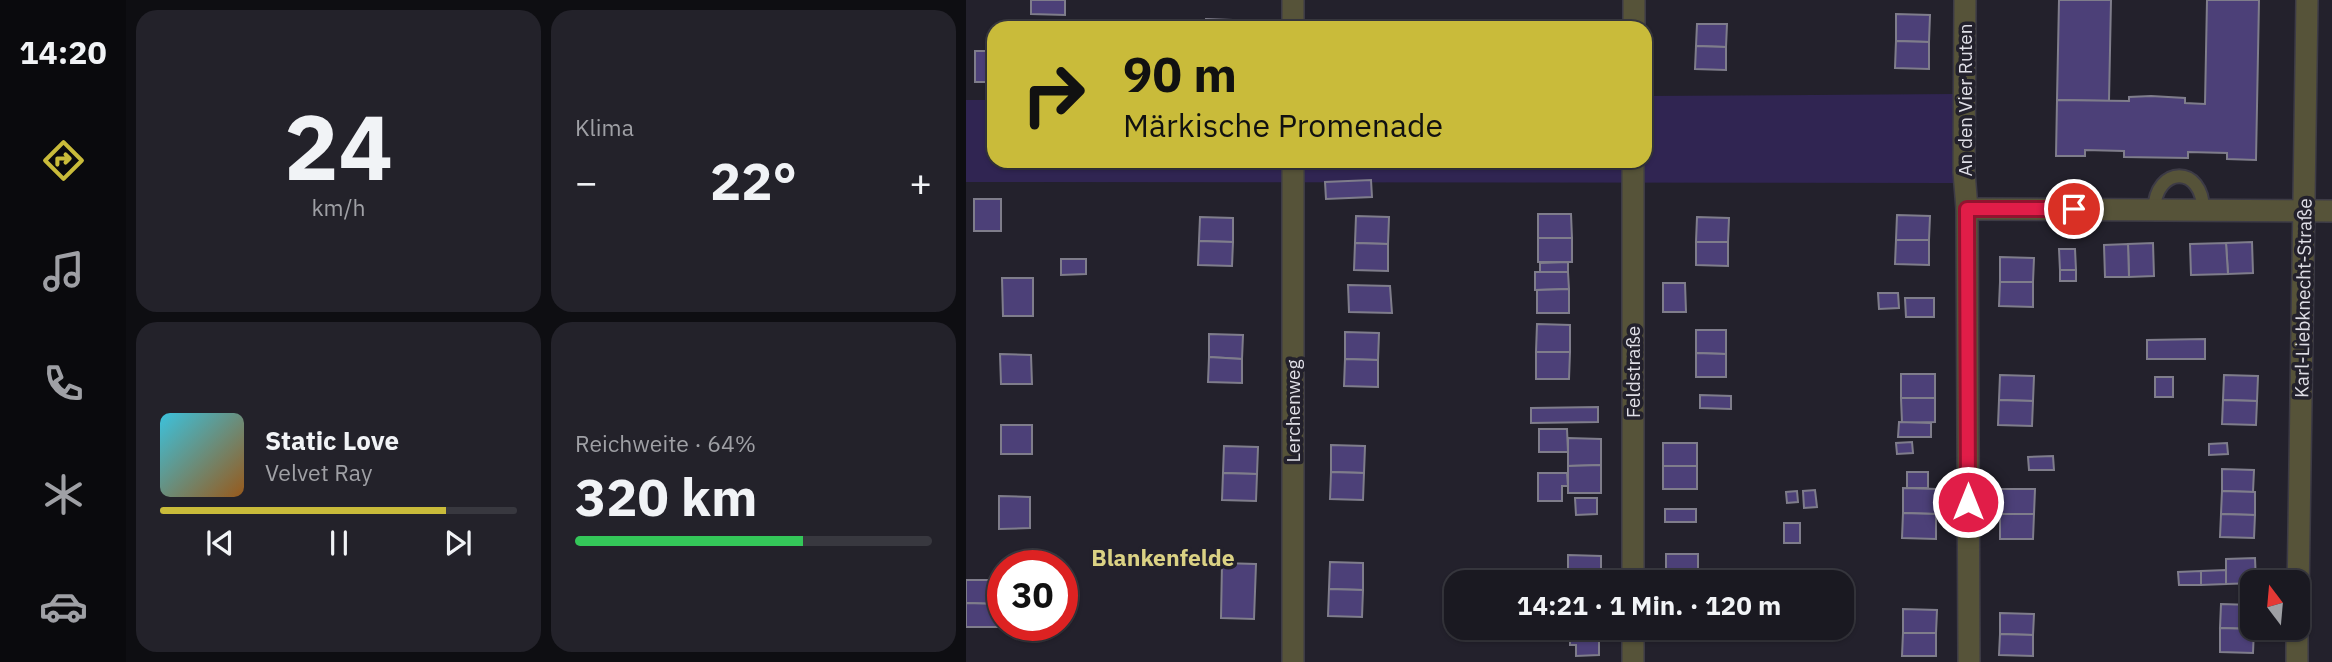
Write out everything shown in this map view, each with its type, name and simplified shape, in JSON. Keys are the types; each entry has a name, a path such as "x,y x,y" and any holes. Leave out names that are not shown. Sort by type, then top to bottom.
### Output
{"street":[{"path":"1293,0 1293,21"},
{"path":"1634,0 1634,21"},
{"name":"An den Vier Ruten","path":"1965,0 1969,662"},
{"name":"Karl-Liebknecht-Straße","path":"2298,570 2307,0"},
{"name":"Lerchenweg","path":"1293,168 1293,662"},
{"name":"Feldstraße","path":"1633,168 1633,570"},
{"path":"1967,209 2332,211"},
{"path":"1633,640 1633,662"},
{"path":"2297,640 2297,662"}],"lane":[{"path":"2154,210 2158,188 2167,180 2179,176 2191,180 2200,189 2203,210"}],"shaded area":[{"path":"1954,94 1954,183 966,182 966,100 987,100 987,168 1652,168 1652,96"}],"building":[{"path":"1031,0 1065,0 1065,15 1031,14"},
{"path":"2059,0 2111,0 2109,101 2057,100"},
{"path":"2207,0 2259,0 2256,160 2227,159 2227,153 2188,152 2188,158 2124,157 2124,151 2085,150 2085,156 2056,156 2057,100 2129,101 2129,97 2151,96 2185,98 2185,103 2205,104"},
{"path":"1896,14 1930,15 1929,42 1896,41"},
{"path":"1206,19 1232,20 1232,21"},
{"path":"1697,24 1727,24 1726,47 1696,46"},
{"path":"1896,41 1929,42 1929,69 1895,68"},
{"path":"1696,46 1726,47 1726,70 1695,69"},
{"path":"975,51 987,51 987,82 975,82"},
{"path":"1371,180 1372,197 1326,199 1325,182"},
{"path":"974,199 1001,199 1001,231 974,231"},
{"path":"1538,214 1571,214 1572,238 1538,238"},
{"path":"1897,215 1930,216 1929,240 1896,240"},
{"path":"1356,216 1389,217 1388,244 1355,243"},
{"path":"1200,217 1233,218 1233,242 1199,241"},
{"path":"1697,217 1729,218 1728,242 1696,242"},
{"path":"1538,238 1572,238 1572,262 1538,262"},
{"path":"1896,240 1929,240 1929,265 1895,264"},
{"path":"1199,241 1233,242 1232,266 1198,265"},
{"path":"1696,242 1728,242 1728,266 1696,265"},
{"path":"2252,242 2253,273 2228,274 2226,243"},
{"path":"1355,243 1388,244 1388,271 1354,270"},
{"path":"2153,243 2154,276 2129,277 2128,244"},
{"path":"2226,243 2228,274 2191,275 2190,244"},
{"path":"2128,244 2129,277 2105,277 2104,245"},
{"path":"2059,249 2075,249 2076,270 2060,270"},
{"path":"2000,257 2034,258 2033,282 2000,282"},
{"path":"1061,259 1086,259 1086,274 1061,275"},
{"path":"1568,262 1568,272 1540,272 1540,263"},
{"path":"2060,270 2076,270 2076,281 2060,281"},
{"path":"1535,272 1568,272 1569,289 1535,290"},
{"path":"1002,278 1033,278 1033,316 1003,316"},
{"path":"2000,282 2033,282 2033,307 1999,306"},
{"path":"1663,283 1685,283 1686,312 1663,312"},
{"path":"1348,285 1390,286 1392,313 1349,312"},
{"path":"1569,289 1569,313 1537,313 1537,290"},
{"path":"1878,293 1898,293 1899,308 1879,309"},
{"path":"1905,298 1934,298 1934,317 1906,317"},
{"path":"1537,324 1570,325 1570,352 1536,352"},
{"path":"1696,330 1726,330 1726,354 1696,353"},
{"path":"1345,332 1379,333 1378,360 1345,359"},
{"path":"1209,334 1243,335 1242,359 1209,357"},
{"path":"2205,339 2205,359 2147,359 2147,340"},
{"path":"1536,352 1570,352 1569,379 1536,379"},
{"path":"1696,353 1726,354 1726,377 1696,377"},
{"path":"1000,354 1031,355 1032,384 1001,384"},
{"path":"1209,357 1242,359 1242,383 1208,382"},
{"path":"1345,359 1378,360 1378,387 1344,386"},
{"path":"1901,374 1935,374 1935,398 1901,398"},
{"path":"2000,375 2034,376 2033,401 1999,400"},
{"path":"2224,375 2258,376 2257,401 2223,400"},
{"path":"2155,377 2173,377 2173,397 2155,397"},
{"path":"1700,395 1731,396 1731,409 1700,408"},
{"path":"1901,398 1935,398 1935,422 1902,423"},
{"path":"1999,400 2033,401 2032,426 1998,425"},
{"path":"2223,400 2257,401 2256,425 2222,424"},
{"path":"1598,407 1598,422 1531,423 1531,408"},
{"path":"1899,422 1931,423 1931,437 1898,437"},
{"path":"1001,425 1032,425 1032,454 1001,454"},
{"path":"1539,429 1567,429 1568,452 1539,452"},
{"path":"1568,438 1601,439 1601,465 1568,466"},
{"path":"1912,442 1913,453 1897,454 1896,443"},
{"path":"1663,443 1697,443 1697,466 1663,466"},
{"path":"2227,443 2228,454 2209,455 2209,444"},
{"path":"1331,445 1365,446 1364,473 1331,472"},
{"path":"1224,446 1258,447 1257,474 1223,473"},
{"path":"2053,456 2054,470 2029,470 2028,457"},
{"path":"1601,465 1601,493 1568,493 1568,466"},
{"path":"1663,466 1697,466 1697,489 1663,489"},
{"path":"2222,469 2254,470 2253,492 2222,491"},
{"path":"1331,472 1364,473 1363,500 1330,499"},
{"path":"1907,472 1928,472 1928,488 1907,488"},
{"path":"1223,473 1257,474 1256,501 1222,500"},
{"path":"1538,473 1567,473 1568,486 1562,486 1562,501 1538,501"},
{"path":"1903,488 1937,489 1936,514 1903,513"},
{"path":"2001,489 2035,489 2034,514 2000,514"},
{"path":"1815,490 1817,507 1804,508 1803,491"},
{"path":"1797,491 1798,502 1787,503 1786,492"},
{"path":"2222,491 2255,492 2255,515 2221,514"},
{"path":"999,496 1030,497 1030,528 999,529"},
{"path":"1575,498 1597,498 1597,514 1576,515"},
{"path":"1665,509 1696,509 1696,522 1665,522"},
{"path":"1903,513 1936,514 1936,539 1902,538"},
{"path":"2000,514 2034,514 2033,539 2000,539"},
{"path":"2221,514 2255,515 2254,538 2220,537"},
{"path":"1784,523 1800,523 1800,543 1784,543"},
{"path":"1666,554 1698,554 1698,570 1666,570"},
{"path":"1568,555 1601,556 1601,570 1568,570"},
{"path":"2255,558 2255,570 2240,570 2240,584 2226,584 2226,559"},
{"path":"1330,562 1363,563 1363,590 1329,589"},
{"path":"1222,563 1256,564 1254,619 1221,618"},
{"path":"2226,570 2226,584 2201,585 2201,571"},
{"path":"2201,571 2201,585 2179,585 2178,572"},
{"path":"966,580 987,580 987,604 966,603"},
{"path":"1329,589 1363,590 1362,617 1328,616"},
{"path":"966,603 987,604 987,627 966,627"},
{"path":"2221,604 2240,605 2240,629 2220,628"},
{"path":"1903,609 1937,610 1936,633 1903,633"},
{"path":"2000,613 2034,614 2033,635 2000,634"},
{"path":"2220,628 2240,629 2240,640 2254,640 2253,653 2220,652"},
{"path":"1903,633 1936,633 1936,656 1902,656"},
{"path":"2000,634 2033,635 2033,656 1999,655"},
{"path":"1570,640 1599,640 1599,655 1576,656 1576,645 1570,645"}],"district":[{"name":"Blankenfelde","path":"1163,557"}],"route":[{"path":"1968,502 1967,209 2074,209"}]}
